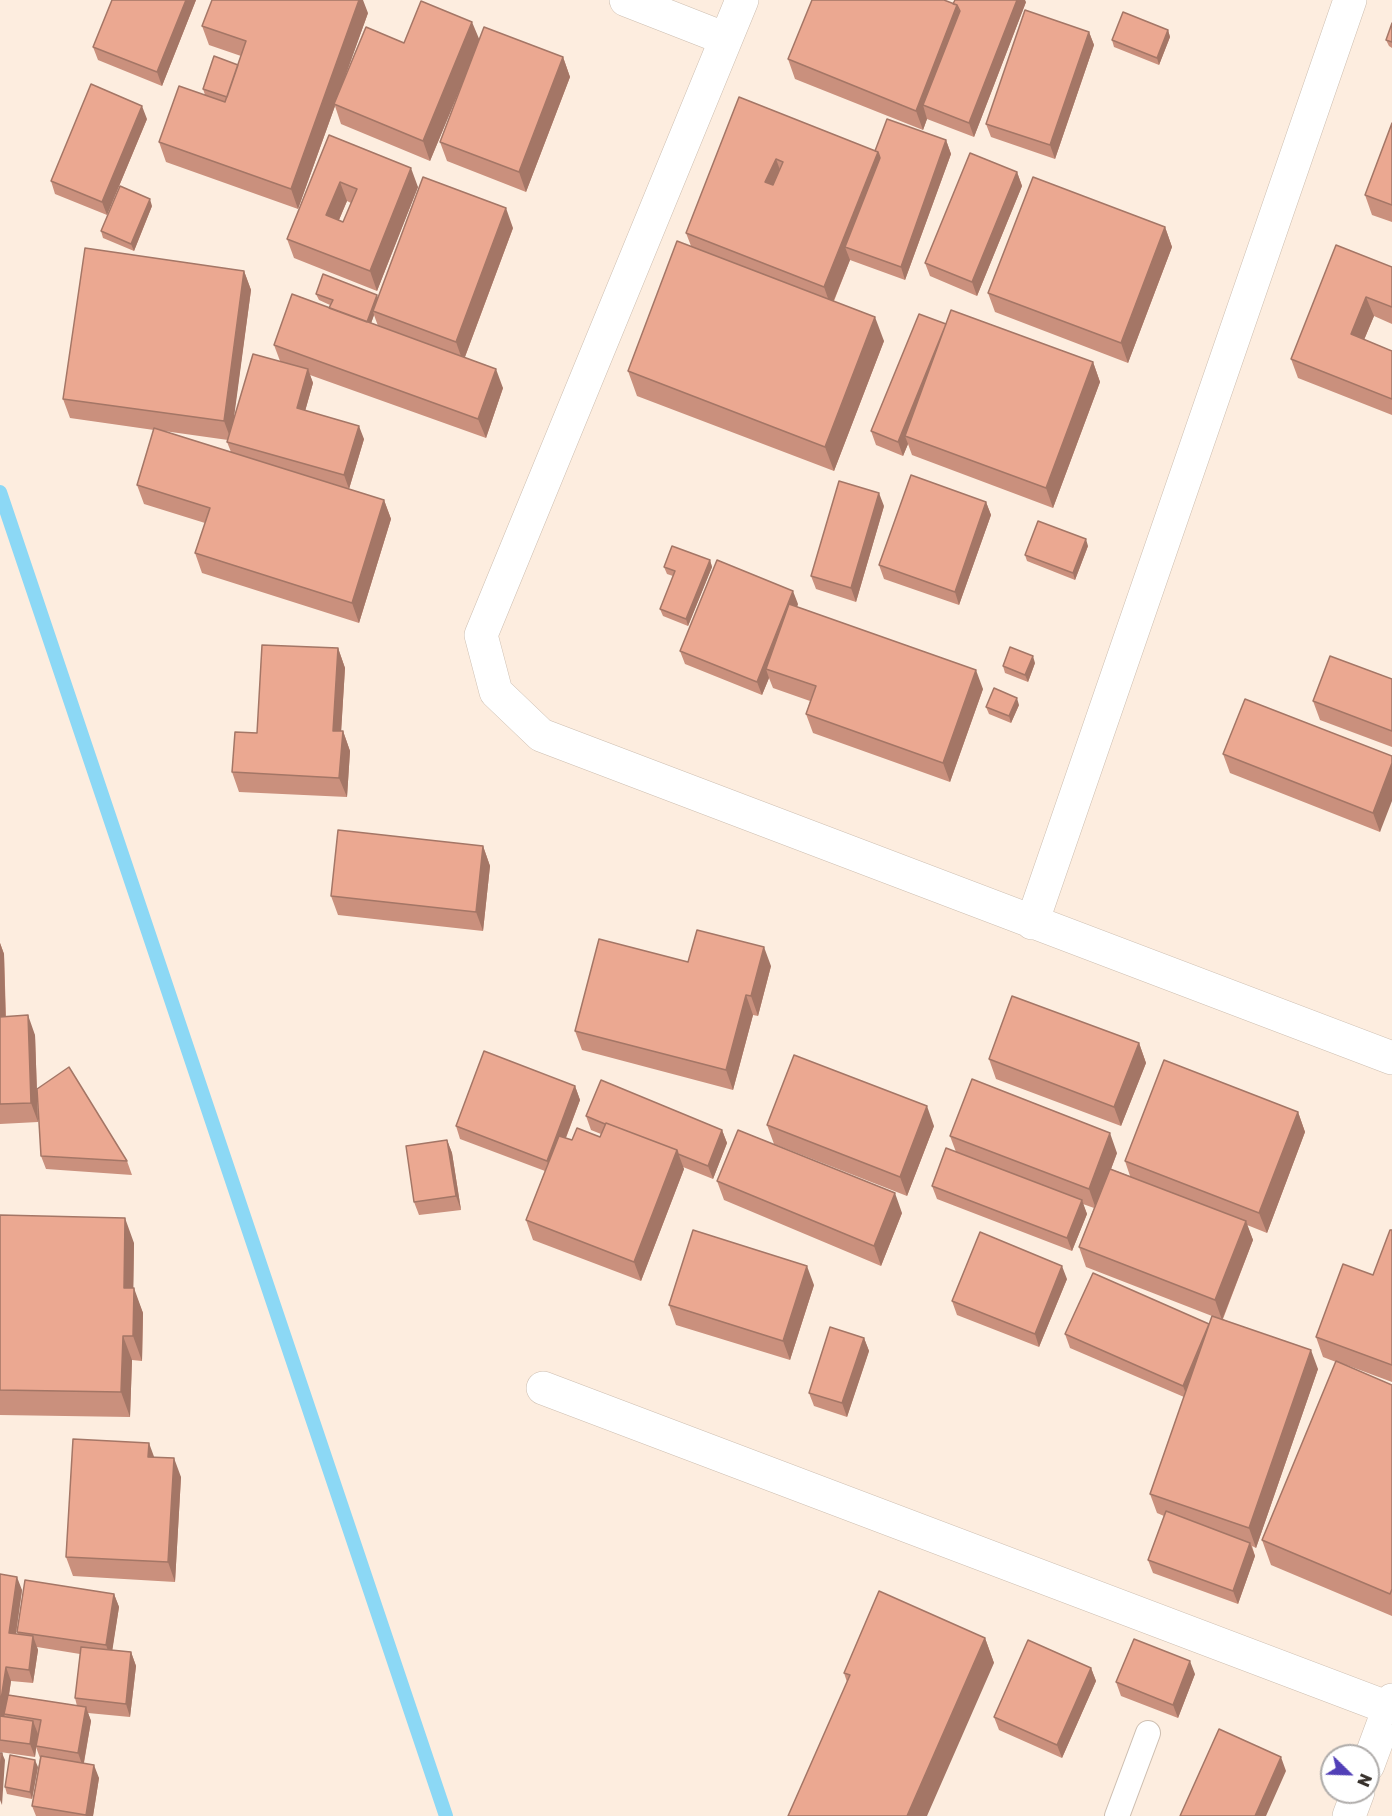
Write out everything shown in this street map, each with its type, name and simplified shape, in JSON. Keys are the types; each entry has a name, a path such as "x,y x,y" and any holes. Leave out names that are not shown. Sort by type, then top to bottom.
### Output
{"street":[{"path":"626,0 726,39"},
{"path":"742,0 481,635 496,692 541,735 1392,1058"},
{"path":"1032,923 1350,0"},
{"path":"543,1388 1391,1704 1376,1744"}],"lane":[{"path":"1117,1816 1148,1732"}],"building":[{"path":"112,0 186,0 157,72 93,47"},
{"path":"212,0 359,0 291,189 159,142 179,86 225,102 246,41 202,26"},
{"path":"812,0 944,0 957,5 916,111 788,59"},
{"path":"955,0 1017,0 969,123 923,105 960,11 957,5 953,4"},
{"path":"421,1 472,22 423,141 334,104 366,27 404,43"},
{"path":"1025,10 1089,32 1050,145 986,124"},
{"path":"1123,12 1168,30 1157,58 1112,40"},
{"path":"1392,23 1392,42 1386,40"},
{"path":"484,27 563,57 519,172 440,142"},
{"path":"214,56 238,65 227,97 203,89"},
{"path":"91,84 142,106 102,202 51,181"},
{"path":"739,97 878,152 824,287 686,233","holes":["776,159 783,162 773,185 765,182"]},
{"path":"887,119 946,140 901,267 845,247 880,158 878,152 875,151"},
{"path":"1392,123 1392,205 1365,195"},
{"path":"329,135 411,168 370,271 287,239","holes":["340,182 357,189 343,222 326,215"]},
{"path":"970,153 1017,172 972,282 925,263"},
{"path":"423,177 506,208 456,342 373,311"},
{"path":"1033,177 1165,227 1121,343 988,293"},
{"path":"120,186 150,199 131,244 101,231"},
{"path":"677,241 875,317 825,447 628,371"},
{"path":"1336,245 1392,267 1392,307 1366,297 1351,334 1392,351 1392,399 1291,359"},
{"path":"85,248 244,271 224,421 63,399"},
{"path":"323,274 377,295 367,322 329,308 333,300 316,294"},
{"path":"292,294 496,369 478,419 274,345"},
{"path":"951,310 1093,362 1046,488 905,436"},
{"path":"919,314 946,324 898,442 871,431"},
{"path":"253,354 308,369 297,408 359,426 344,475 227,442"},
{"path":"154,428 384,500 352,603 195,553 210,508 137,485"},
{"path":"911,475 986,502 955,592 879,565"},
{"path":"839,481 879,493 851,588 811,576"},
{"path":"1038,521 1086,539 1073,573 1025,555"},
{"path":"672,546 710,560 686,619 660,609 675,571 664,567"},
{"path":"717,560 793,591 757,682 680,651"},
{"path":"789,604 976,670 943,763 806,714 816,686 766,669"},
{"path":"262,645 338,648 333,731 343,731 339,778 232,772 235,732 257,733"},
{"path":"1010,647 1033,656 1025,675 1003,666"},
{"path":"1330,656 1392,679 1392,731 1313,701"},
{"path":"994,688 1017,698 1009,716 986,707"},
{"path":"1245,699 1392,756 1392,763 1373,813 1223,754"},
{"path":"338,830 483,846 476,912 331,896"},
{"path":"697,930 764,947 751,996 746,995 726,1070 575,1031 599,939 688,962"},
{"path":"1012,996 1139,1043 1114,1107 989,1059"},
{"path":"28,1015 31,1103 0,1104 0,1017"},
{"path":"484,1051 575,1086 547,1161 456,1126"},
{"path":"794,1055 927,1106 900,1177 767,1125"},
{"path":"1164,1060 1298,1112 1259,1213 1125,1161"},
{"path":"69,1067 127,1161 41,1156 37,1089"},
{"path":"972,1079 1110,1133 1089,1189 950,1136"},
{"path":"601,1080 722,1130 708,1166 678,1154 677,1150 586,1116"},
{"path":"606,1123 677,1150 634,1262 526,1220 559,1136 572,1140 577,1128 600,1137"},
{"path":"738,1130 895,1193 874,1246 717,1181"},
{"path":"447,1140 456,1196 414,1202 406,1146"},
{"path":"946,1148 1082,1200 1067,1238 932,1186"},
{"path":"1110,1169 1246,1221 1215,1300 1079,1247"},
{"path":"0,1215 125,1218 124,1288 134,1288 133,1336 123,1336 121,1392 0,1390"},
{"path":"693,1230 807,1266 783,1341 669,1305"},
{"path":"1390,1230 1392,1230 1392,1365 1316,1337 1343,1264 1373,1275"},
{"path":"980,1232 1062,1266 1035,1334 952,1301"},
{"path":"1093,1273 1209,1324 1183,1386 1065,1334"},
{"path":"1212,1316 1311,1350 1249,1528 1150,1494"},
{"path":"830,1327 864,1338 842,1403 809,1393"},
{"path":"1336,1361 1392,1385 1392,1589 1390,1594 1262,1540"},
{"path":"73,1439 149,1443 148,1457 174,1458 168,1562 66,1557"},
{"path":"1166,1511 1250,1543 1233,1591 1148,1560"},
{"path":"0,1574 17,1577 9,1633 33,1636 29,1670 6,1667 0,1706"},
{"path":"25,1580 114,1594 106,1645 17,1632"},
{"path":"879,1591 985,1638 907,1816 788,1816 850,1675 844,1673"},
{"path":"1134,1639 1190,1661 1173,1705 1116,1682"},
{"path":"1028,1640 1091,1668 1057,1745 994,1717"},
{"path":"81,1647 131,1652 126,1704 75,1698"},
{"path":"8,1695 86,1707 78,1753 36,1746 41,1720 4,1714"},
{"path":"0,1716 33,1721 30,1744 0,1740"},
{"path":"1219,1729 1281,1757 1255,1816 1180,1816"},
{"path":"0,1753 2,1753 0,1789"},
{"path":"10,1755 35,1760 30,1792 5,1787"},
{"path":"41,1756 94,1765 86,1815 32,1806"}],"waterway":[{"path":"0,492 446,1816"}]}
